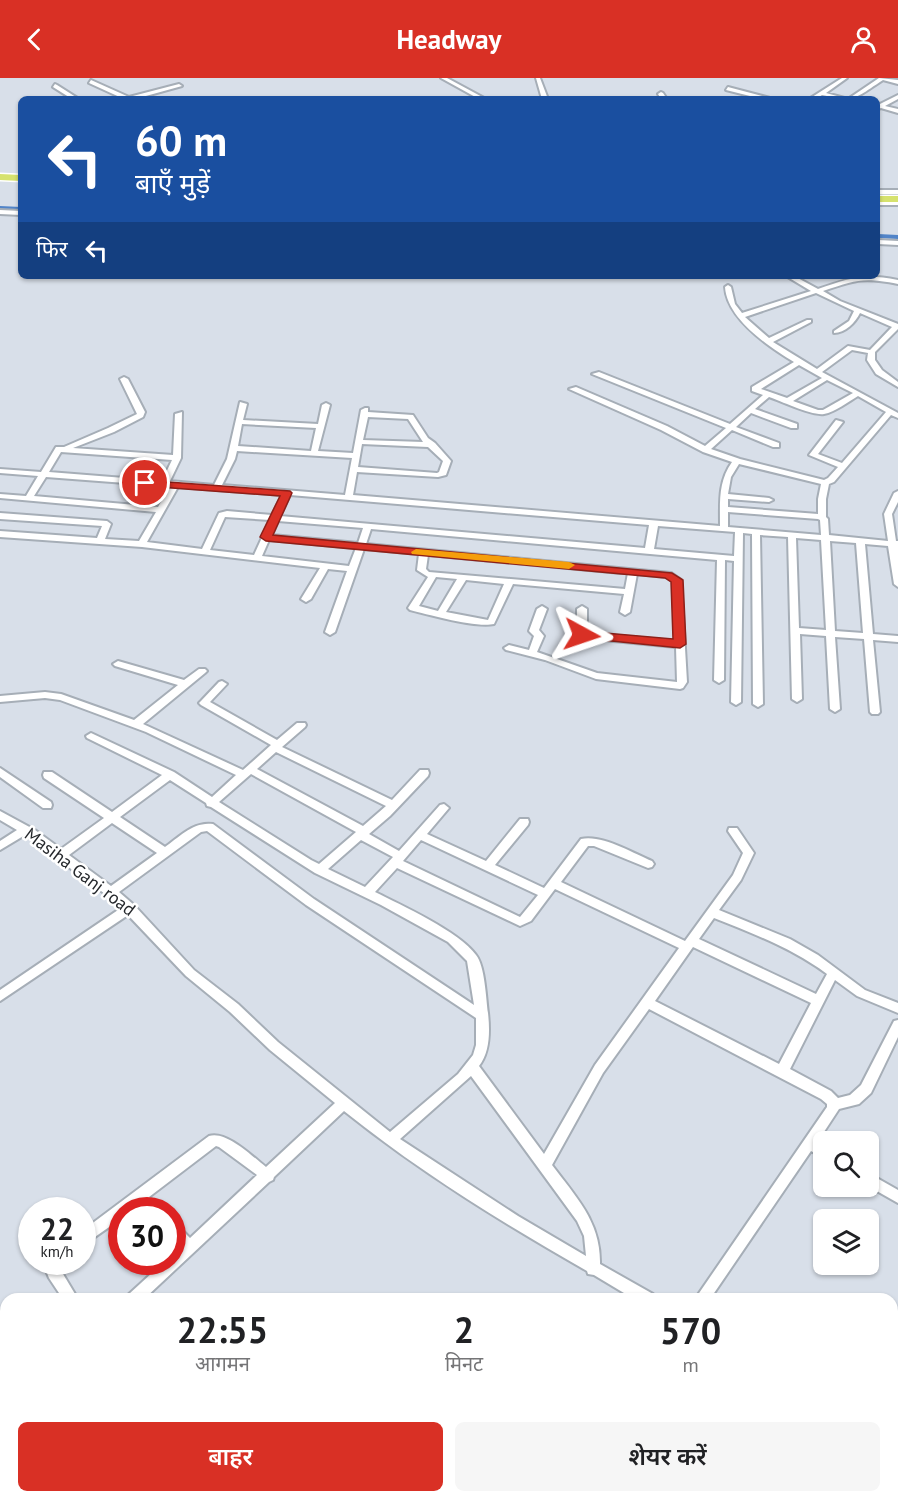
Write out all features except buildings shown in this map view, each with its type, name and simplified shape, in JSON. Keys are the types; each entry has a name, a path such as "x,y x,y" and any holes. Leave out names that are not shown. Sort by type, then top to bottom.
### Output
{"highway":[{"path":"0,172 18,173"},
{"path":"0,177 18,178"},
{"path":"880,197 898,198"}],"street":[{"path":"443,78 477,96"},
{"path":"538,78 544,96"},
{"path":"816,96 845,78"},
{"path":"855,96 882,78 898,82"},
{"path":"91,82 121,96"},
{"path":"55,86 71,96"},
{"path":"140,96 179,86"},
{"path":"728,89 756,96"},
{"path":"821,93 834,96"},
{"path":"880,106 898,97"},
{"path":"880,107 898,111"},
{"path":"0,212 18,213"},
{"path":"880,242 898,243"},
{"path":"794,279 897,327 873,352 871,360 874,366 897,383"},
{"path":"741,316 845,279"},
{"path":"880,279 898,282"},
{"path":"573,389 664,428 706,450 737,461 825,483 831,480 895,414 798,363 767,342 730,304 728,287"},
{"path":"836,332 852,322 858,310"},
{"path":"767,342 809,321"},
{"path":"816,373 851,348 873,352"},
{"path":"798,363 755,388 786,402 820,412 857,394"},
{"path":"596,374 776,445"},
{"path":"28,499 55,452 111,430 140,415 141,412 124,378"},
{"path":"786,402 826,378"},
{"path":"706,450 768,394"},
{"path":"217,488 231,459 243,404"},
{"path":"314,453 326,405"},
{"path":"750,411 794,426"},
{"path":"348,498 365,412 410,417 447,461 440,475 354,469"},
{"path":"142,544 162,510 170,485 177,458 179,414"},
{"path":"239,422 321,426"},
{"path":"839,422 813,454 843,466"},
{"path":"359,442 432,445"},
{"path":"64,448 177,458"},
{"path":"234,448 357,456"},
{"path":"724,528 725,477 737,461"},
{"path":"0,471 654,522 895,544"},
{"path":"825,483 822,518 832,634 835,709"},
{"path":"257,557 287,493"},
{"path":"898,493 888,514 895,544 898,584"},
{"path":"0,496 162,510"},
{"path":"724,496 769,500"},
{"path":"100,541 117,506"},
{"path":"725,508 822,518"},
{"path":"205,552 216,525 224,514 739,559"},
{"path":"0,516 107,524"},
{"path":"649,551 654,522"},
{"path":"330,632 368,526"},
{"path":"736,702 739,529"},
{"path":"756,531 758,704"},
{"path":"0,534 142,544 351,569"},
{"path":"792,534 797,699"},
{"path":"266,537 633,571 668,575 676,579 682,682 677,687 596,676 509,648"},
{"path":"860,541 875,712"},
{"path":"424,552 421,571 433,574 630,592"},
{"path":"719,680 721,557"},
{"path":"534,584 540,563"},
{"path":"306,599 325,566"},
{"path":"625,612 633,571"},
{"path":"433,574 413,608 484,623 491,622 510,581"},
{"path":"440,615 463,577"},
{"path":"532,654 539,636 534,630 542,609"},
{"path":"582,609 582,635 680,644"},
{"path":"795,631 898,639"},
{"path":"117,664 186,684"},
{"path":"135,725 202,671"},
{"path":"222,684 205,700 204,704 277,746 393,805"},
{"path":"0,699 53,695 135,725 248,772 363,833 397,859 520,922 525,920 580,846 590,841 648,864"},
{"path":"211,803 301,725"},
{"path":"91,736 170,775 320,870 452,939 465,949 475,966 482,1016 482,1045 479,1057 472,1067 390,1140"},
{"path":"0,772 47,805"},
{"path":"320,870 363,833 424,773"},
{"path":"48,775 165,853"},
{"path":"61,855 170,775"},
{"path":"367,893 444,808"},
{"name":"Masiha Ganj road","path":"0,815 61,855 111,892 130,908 190,973 234,1008 274,1046 390,1140 513,1221 637,1293"},
{"path":"488,867 524,822"},
{"path":"111,892 198,829 209,827 310,902 482,1016"},
{"path":"0,846 24,830"},
{"path":"545,1166 599,1069 690,944 749,856 749,850 733,831"},
{"path":"419,835 545,893"},
{"path":"553,883 819,1001"},
{"path":"0,996 130,908"},
{"path":"712,912 786,942 861,993 898,1008"},
{"path":"782,1071 833,973"},
{"path":"648,1003 826,1095 834,1105"},
{"path":"706,1293 834,1105 854,1100 866,1089 898,1025"},
{"path":"472,1067 591,1232 594,1245 593,1269"},
{"path":"141,1293 344,1103"},
{"path":"139,1197 214,1140 222,1141 268,1176"},
{"path":"809,1143 813,1145"},
{"path":"879,1186 898,1197"},
{"path":"96,1229 108,1220"},
{"path":"186,1244 190,1248"},
{"path":"55,1275 67,1293"}],"waterway":[{"path":"0,208 18,209"},
{"path":"880,236 898,237"}],"slow traffic":[{"path":"416,552 569,565"}],"route":[{"path":"145,483 287,493 266,537 621,570 668,575 677,580 680,644 582,635"}]}
